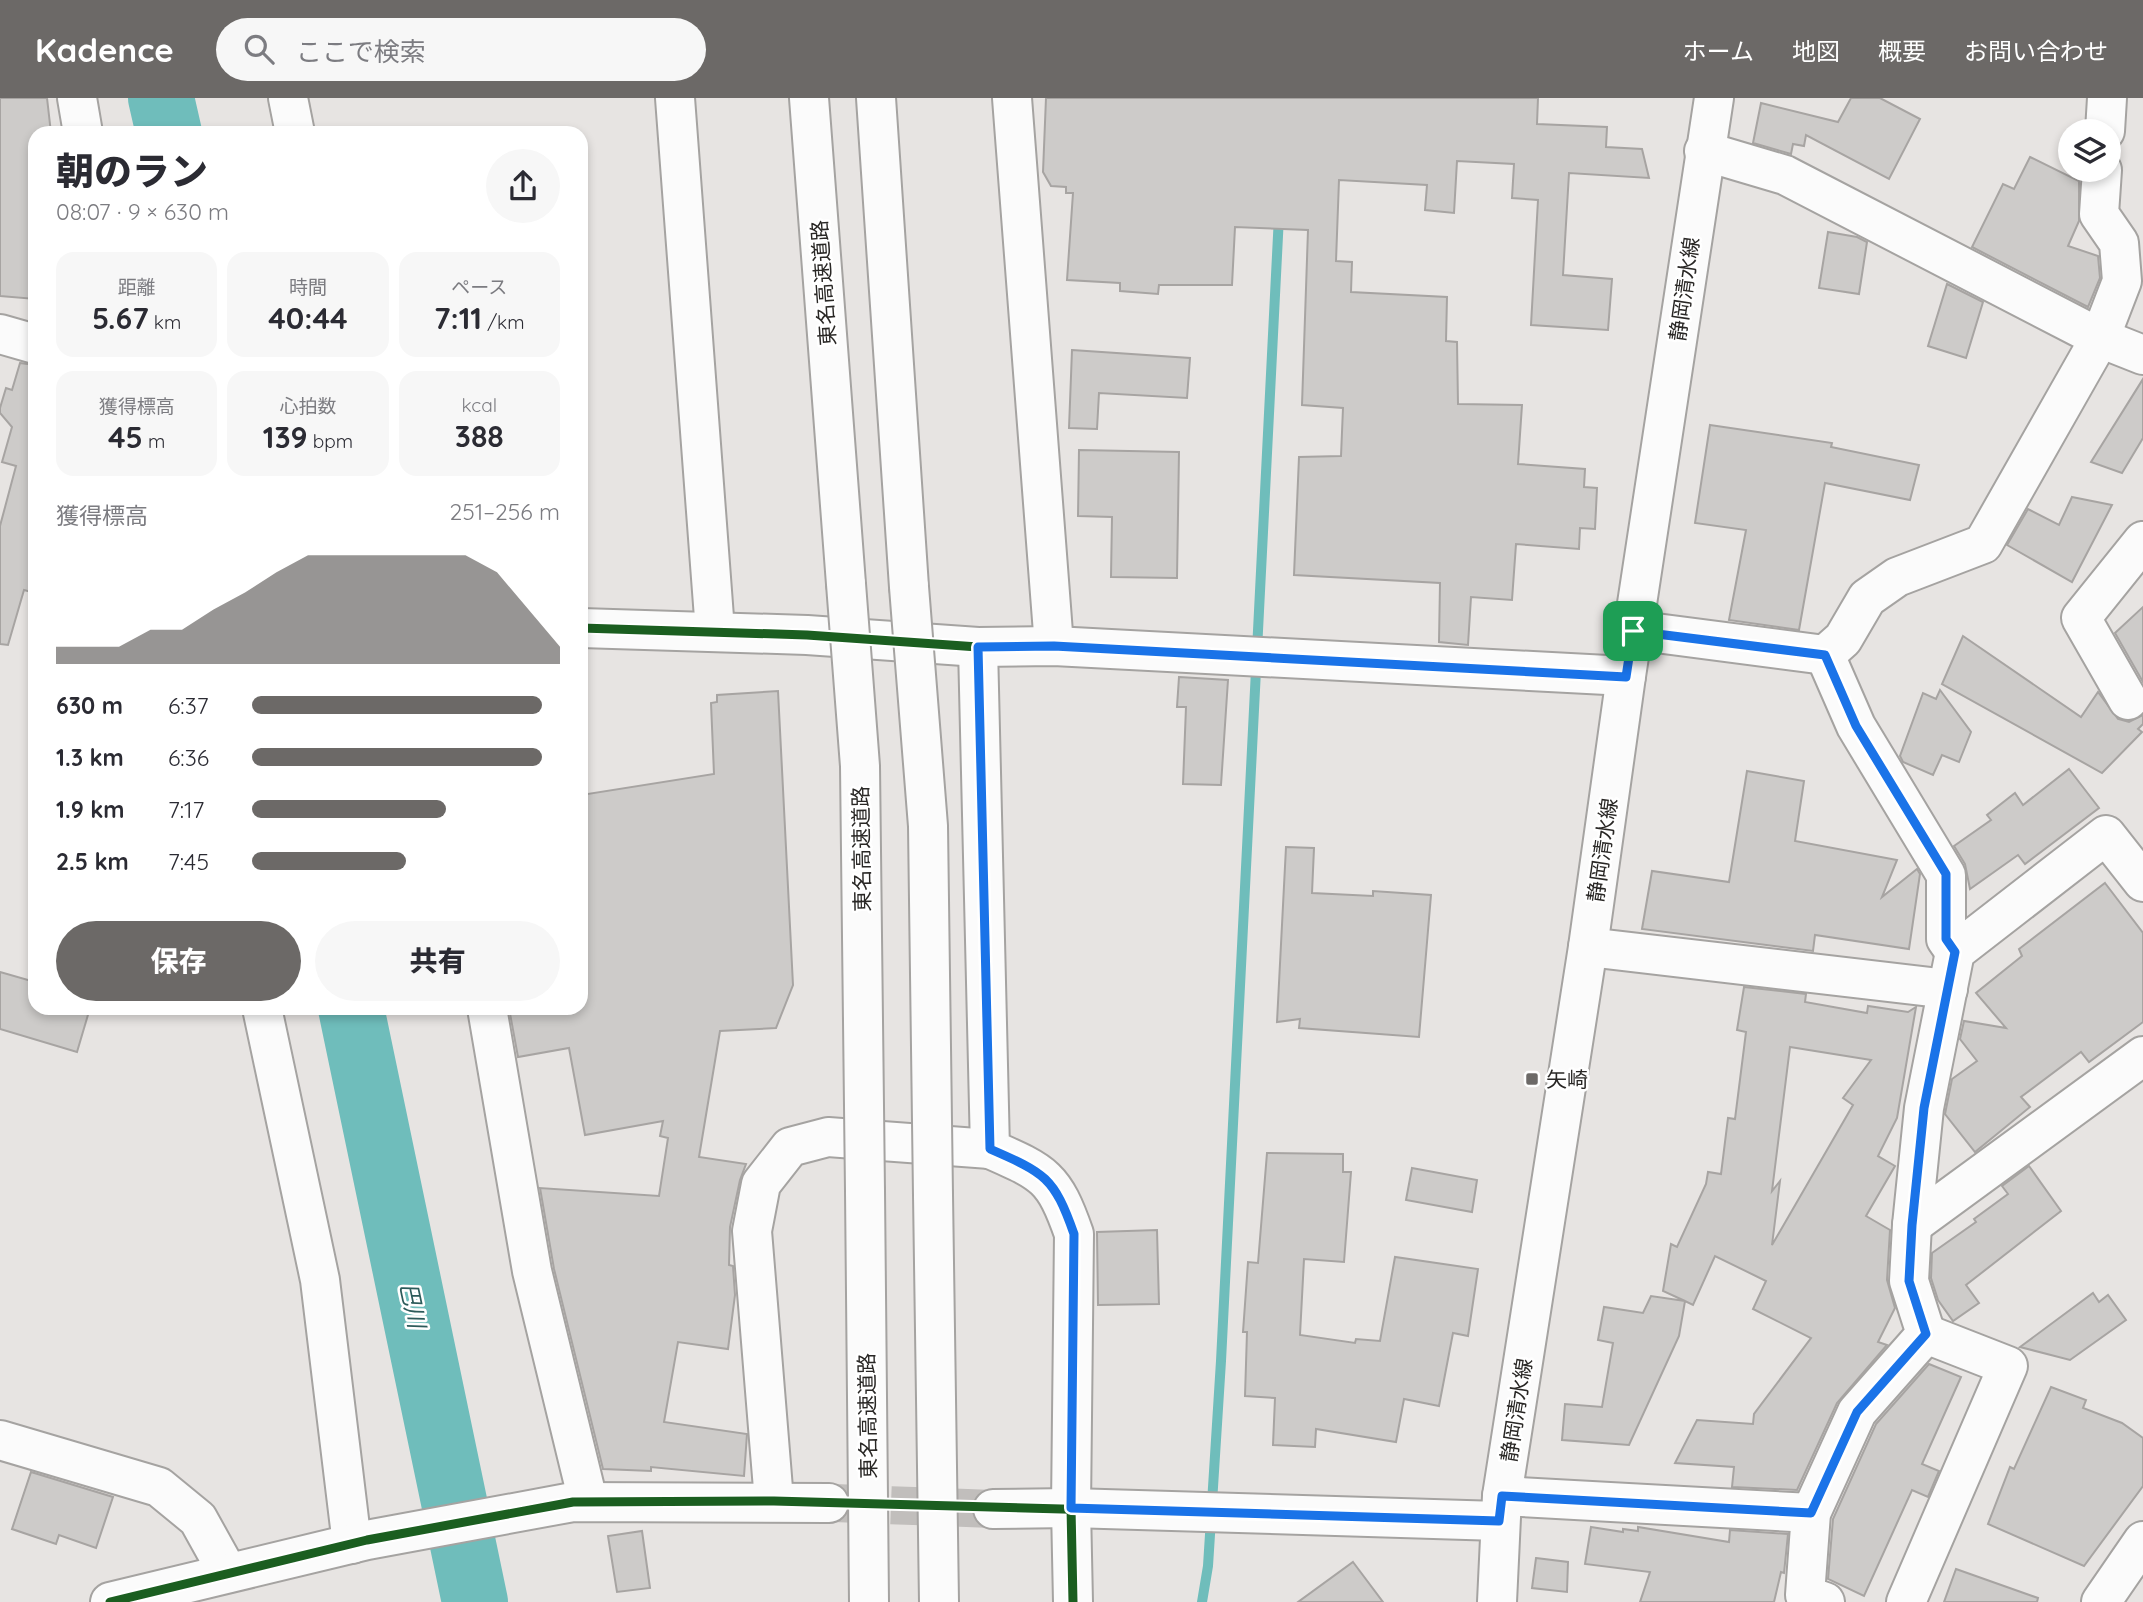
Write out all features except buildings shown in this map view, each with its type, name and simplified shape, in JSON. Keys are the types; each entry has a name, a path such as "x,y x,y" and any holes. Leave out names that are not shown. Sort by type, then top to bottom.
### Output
{"main road":[{"path":"77,98 82,126"},
{"path":"288,98 294,126"},
{"path":"675,98 715,631"},
{"name":"東名高速道路","path":"809,98 860,766 869,1602"},
{"path":"876,98 928,826 939,1602"},
{"path":"1012,98 1054,646"},
{"name":"静岡清水線","path":"1497,1602 1501,1509 1588,947 1704,151 1714,98"},
{"path":"2106,119 2107,98"},
{"path":"1704,151 1785,175 2100,338 2143,355"},
{"path":"1633,631 1825,655 1843,639 1867,598 1897,577 1983,544 2100,338 2122,281 2119,243 2099,214 2101,182"},
{"path":"0,334 28,342"},
{"path":"2128,700 2081,618 2143,541"},
{"path":"588,628 949,642 978,647 1054,646 1626,677"},
{"path":"978,647 990,1149"},
{"path":"1825,655 1856,726 1946,874 1946,939 1955,952"},
{"path":"1926,1334 1909,1281 1912,1225 1924,1108 1955,952 2106,835 2143,882"},
{"path":"1588,947 1948,989"},
{"path":"263,1015 320,1280 359,1542"},
{"path":"488,1015 532,1271 580,1501"},
{"path":"1912,1225 2143,1056"},
{"path":"774,1501 752,1231 761,1184 790,1147 828,1137 990,1149 1033,1168 1060,1194 1074,1234 1071,1508 1073,1602"},
{"path":"1825,1602 1805,1595 1811,1513 1857,1412 1926,1334"},
{"path":"1906,1602 2008,1366 1926,1334"},
{"path":"0,1440 159,1487 198,1519 228,1573"},
{"path":"110,1602 359,1542 580,1501 829,1503"},
{"path":"993,1509 1071,1508 1232,1513 1501,1509 1811,1513"},
{"path":"2101,1602 2143,1541"}],"waterway":[{"name":"巴川","path":"161,98 167,126"},
{"path":"1202,1602 1208,1566 1221,1361 1279,216"},
{"name":"巴川","path":"352,1015 475,1602"}],"tunnel":[{"path":"834,1503 993,1509"}],"cycle path":[{"path":"588,628 807,635 978,647 1054,646 1626,676"},
{"path":"978,647 990,1149 1024,1164 1045,1179 1060,1200 1074,1234 1071,1508 1073,1602"},
{"path":"110,1602 367,1540 573,1502 774,1501 1499,1521"}],"place":[{"name":"矢崎","path":"1532,1079"}],"route":[{"path":"1633,631 1825,655 1856,726 1908,806 1946,874 1946,939 1955,952 1924,1108 1909,1281 1926,1334 1857,1412 1811,1513 1502,1496 1499,1521 1071,1508 1074,1234 1060,1194 1033,1168 990,1149 978,647 1054,646 1626,677 1633,631"}]}
